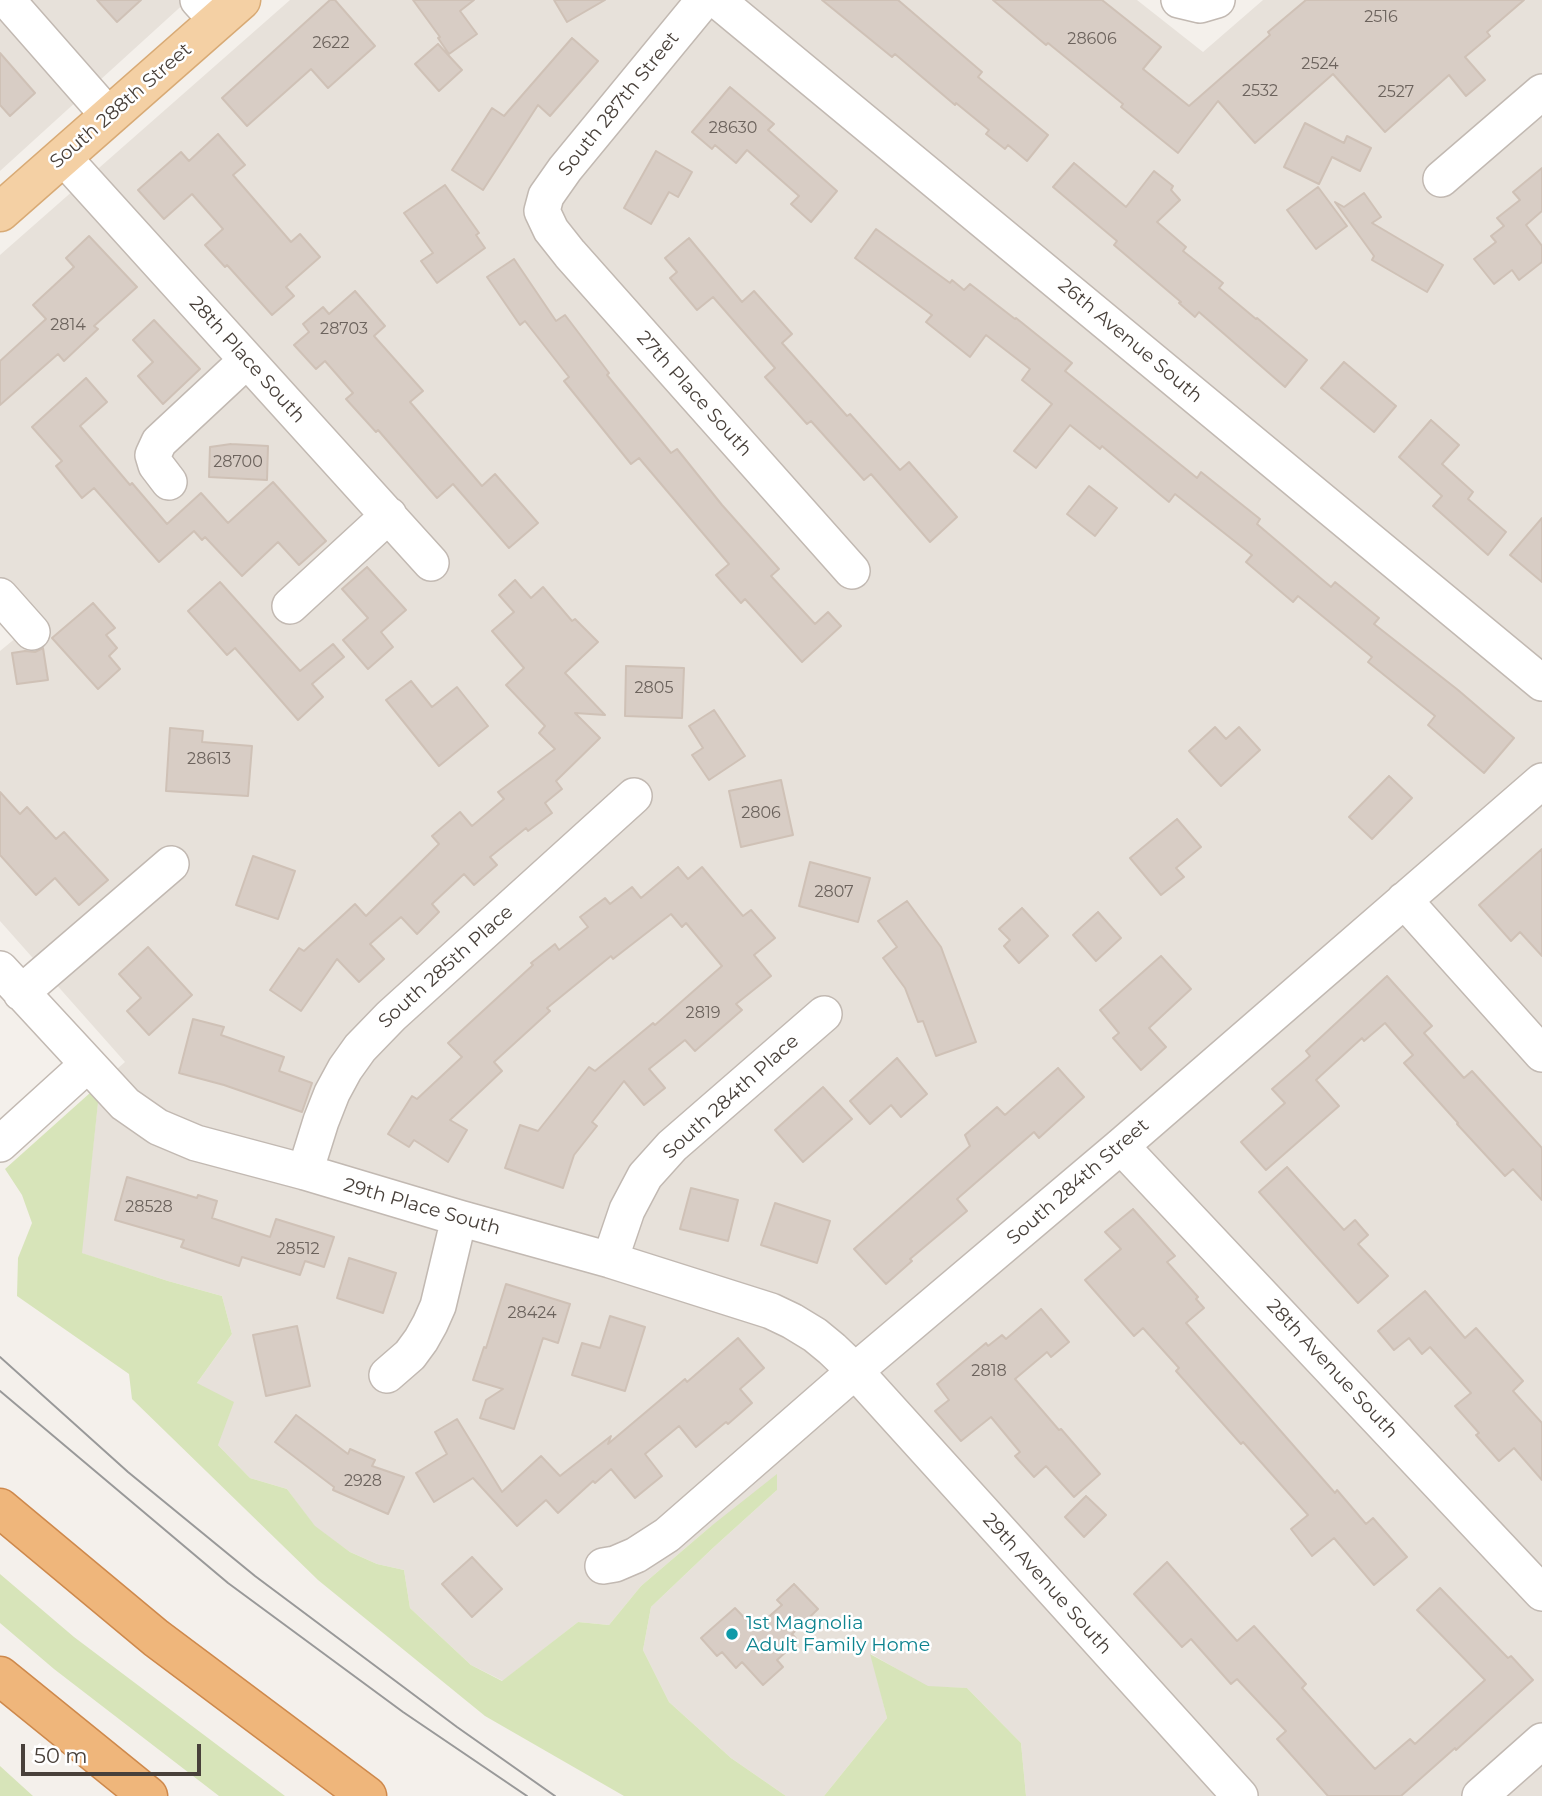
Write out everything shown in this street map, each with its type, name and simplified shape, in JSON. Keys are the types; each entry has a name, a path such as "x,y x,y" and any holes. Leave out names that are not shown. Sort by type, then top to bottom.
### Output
{"highway":[{"path":"0,1508 156,1638 367,1796"},
{"path":"0,1676 148,1796"}],"main road":[{"name":"South 288th Street","path":"0,212 109,116 219,7"}],"street":[{"path":"7,0 109,116"},
{"name":"South 287th Street","path":"542,211 545,197 565,169 704,0"},
{"name":"26th Avenue South","path":"718,0 1542,683"},
{"path":"1441,179 1542,92"},
{"name":"28th Place South","path":"63,157 432,563"},
{"name":"27th Place South","path":"542,211 551,230 569,254 852,571"},
{"path":"169,482 156,465 153,454 159,442 247,360"},
{"path":"290,606 388,515"},
{"path":"0,596 32,632"},
{"name":"South 284th Street","path":"603,1566 627,1560 662,1539 1542,781"},
{"name":"South 285th Place","path":"305,1172 332,1093 360,1048 391,1016 634,796"},
{"path":"11,981 171,864"},
{"path":"1404,900 1542,1054"},
{"name":"29th Place South","path":"11,981 125,1104 158,1128 196,1143 610,1260 771,1311 815,1335 855,1371"},
{"name":"South 284th Place","path":"610,1260 627,1210 645,1176 672,1146 824,1014"},
{"path":"0,1144 88,1064"},
{"name":"28th Avenue South","path":"1121,1146 1542,1593"},
{"path":"387,1375 410,1355 430,1324 438,1306 459,1218"},
{"name":"29th Avenue South","path":"855,1371 1240,1796"},
{"path":"1480,1796 1542,1741"}],"shaded area":[{"path":"0,0 188,0 0,171"},
{"path":"290,0 1137,0 1203,52 1263,0 1542,0 1542,1796 1026,1796 1021,1743 967,1688 928,1687 871,1654 887,1718 824,1796 786,1796 731,1758 669,1702 643,1650 651,1607 777,1490 710,1527 641,1586 609,1625 578,1622 503,1681 471,1665 410,1608 404,1570 377,1564 350,1552 315,1527 287,1489 250,1478 218,1445 197,1383 232,1334 222,1296 81,1253 100,1084 125,1062 0,921 0,651 17,637 0,617 0,255"}],"green space":[{"path":"100,1084 82,1253 222,1296 232,1334 197,1383 234,1402 218,1445 250,1478 287,1489 315,1526 350,1552 377,1564 404,1570 410,1608 471,1665 502,1681 578,1622 609,1625 641,1586 777,1474 777,1490 651,1607 643,1650 669,1702 731,1758 786,1796 624,1796 485,1716 318,1580 132,1399 129,1374 17,1296 18,1258 32,1223 22,1195 5,1169"},
{"path":"0,1574 74,1637 285,1796 219,1796 54,1669 0,1623"},
{"path":"870,1654 928,1686 967,1688 1021,1743 1026,1796 824,1796 887,1718"},
{"path":"0,1766 33,1796 0,1796"}],"building":[{"path":"97,0 141,0 117,22"},
{"path":"330,0 335,0 375,46 328,88 311,69 247,126 222,98"},
{"path":"413,0 474,0 460,11 477,34 449,54"},
{"path":"554,0 605,0 567,22"},
{"path":"822,0 898,0 982,72 978,77 1048,135 1027,161 1008,145 1005,149 986,134 989,130 956,103 955,105 895,54 892,57"},
{"path":"993,0 1102,0 1161,47 1143,69 1189,106 1306,0 1524,0 1487,32 1490,36 1465,57 1485,80 1466,96 1449,75 1385,132 1333,74 1255,143 1218,101 1178,153 1121,107 1123,104"},
{"path":"572,38 598,61 550,116 538,105 483,190 452,170 492,108 504,116"},
{"path":"438,44 462,70 439,91 415,64"},
{"path":"0,53 35,93 10,116 0,105"},
{"path":"730,87 774,124 768,130 837,191 811,222 791,204 799,196 747,150 736,163 715,145 712,149 692,132"},
{"path":"1305,123 1344,143 1347,136 1371,148 1360,171 1332,157 1319,184 1284,167"},
{"path":"218,134 245,165 233,175 291,242 300,234 320,257 286,287 294,296 272,315 205,245 223,229 192,194 164,219 138,190 181,152 189,161"},
{"path":"656,151 692,172 678,197 669,192 651,224 624,208"},
{"path":"1074,163 1126,207 1154,171 1173,186 1171,190 1180,200 1157,222 1186,247 1183,251 1223,283 1219,288 1307,360 1285,387 1199,312 1195,317 1114,245 1117,241 1053,187"},
{"path":"1542,168 1542,211 1526,225 1542,246 1542,262 1519,280 1512,270 1494,284 1474,259 1496,242 1491,236 1504,226 1497,218 1520,200 1513,192"},
{"path":"445,185 479,233 476,235 485,248 437,283 421,261 433,253 404,213"},
{"path":"1318,187 1347,226 1316,249 1287,210"},
{"path":"1364,193 1381,217 1372,223 1443,265 1427,292 1372,260 1374,256 1335,202 1344,207"},
{"path":"876,229 950,283 952,280 964,290 970,284 1016,318 1072,363 1065,371 1197,478 1201,472 1260,519 1257,524 1331,587 1335,582 1379,618 1374,624 1514,738 1484,773 1428,725 1435,716 1368,662 1372,657 1298,596 1293,602 1246,562 1252,555 1175,494 1169,502 1102,446 1100,449 1070,425 1036,468 1014,451 1052,404 1022,380 1030,369 986,335 970,357 926,322 932,315 855,258"},
{"path":"89,236 137,287 94,326 98,329 64,361 58,354 0,405 0,361 46,319 33,305 74,267 66,258"},
{"path":"689,238 742,302 754,291 792,334 782,343 847,416 850,414 900,470 909,462 957,517 930,542 871,474 864,480 811,421 807,424 765,377 775,368 713,297 697,310 670,278 677,272 665,258"},
{"path":"514,259 556,321 565,315 609,373 607,375 671,453 677,449 779,569 771,576 815,624 828,612 841,626 802,662 745,599 741,603 716,575 729,564 639,458 631,464 564,381 569,377 525,321 520,325 487,277"},
{"path":"355,291 385,326 374,336 423,391 410,402 482,486 495,474 538,523 509,548 453,484 437,498 378,430 376,432 346,399 353,393 325,361 316,369 294,345 309,332 303,324 323,307 329,314"},
{"path":"154,320 200,369 163,404 138,376 153,362 133,340"},
{"path":"1344,362 1396,406 1374,432 1321,388"},
{"path":"86,378 107,402 80,426 167,524 201,493 228,523 273,482 326,541 299,565 278,542 242,576 205,537 202,540 194,531 159,562 94,488 82,498 56,466 62,461 32,427"},
{"path":"1431,420 1459,445 1442,464 1473,492 1468,499 1506,532 1488,555 1433,506 1442,496 1399,457"},
{"path":"231,444 268,446 267,480 209,477 210,447"},
{"path":"1089,486 1117,508 1095,536 1067,514"},
{"path":"1542,518 1542,582 1510,555"},
{"path":"367,567 406,610 381,632 393,647 368,669 343,640 368,618 342,589"},
{"path":"515,580 531,598 543,587 572,621 575,619 598,642 565,673 605,715 575,713 600,738 556,781 562,789 545,803 552,813 528,831 526,828 490,857 497,865 474,885 464,874 432,904 439,912 417,934 401,917 370,944 384,959 359,982 337,959 301,1011 270,990 299,948 304,951 355,904 366,916 439,844 432,836 460,812 472,826 504,799 498,792 555,749 539,733 545,726 506,685 524,668 492,631 514,612 499,595"},
{"path":"220,582 300,671 333,644 344,657 312,684 323,697 298,720 235,648 227,655 188,611"},
{"path":"93,603 115,628 106,635 117,648 109,656 120,669 98,689 52,638"},
{"path":"43,648 48,680 17,684 12,653 35,652"},
{"path":"626,666 684,668 682,718 625,716"},
{"path":"411,681 432,707 457,687 488,726 439,766 386,700"},
{"path":"714,710 745,756 709,780 692,755 703,748 689,726"},
{"path":"1215,727 1226,739 1239,727 1260,750 1221,786 1189,751"},
{"path":"170,728 203,731 202,742 252,746 248,796 166,791"},
{"path":"1389,776 1412,798 1372,839 1349,817"},
{"path":"781,780 793,835 741,847 729,791"},
{"path":"0,792 20,814 27,807 56,839 64,832 108,880 79,905 55,878 36,895 0,855"},
{"path":"1177,819 1201,847 1176,868 1184,877 1161,895 1130,858"},
{"path":"1542,849 1542,956 1520,932 1511,941 1479,905"},
{"path":"253,856 295,871 278,919 236,905"},
{"path":"810,862 870,878 858,922 799,906"},
{"path":"678,867 688,879 702,867 743,916 751,910 775,938 754,955 771,976 736,1004 742,1010 695,1051 685,1040 649,1069 665,1088 644,1105 624,1081 592,1122 597,1126 574,1155 563,1188 505,1168 520,1125 538,1131 589,1067 595,1071 653,1023 655,1025 722,966 686,923 682,927 671,914 613,959 611,956 547,1008 550,1011 494,1062 502,1071 450,1120 467,1130 448,1162 414,1140 409,1147 388,1134 412,1096 417,1099 462,1057 448,1043 533,965 531,963 555,944 559,950 588,927 580,917 605,898 610,904 632,887 641,898"},
{"path":"907,901 941,947 976,1042 936,1056 923,1021 918,1022 905,988 883,958 897,947 878,921"},
{"path":"1022,908 1048,936 1019,963 1004,946 1010,940 999,929"},
{"path":"1098,912 1121,938 1096,961 1073,935"},
{"path":"148,947 192,995 149,1035 127,1011 141,998 119,974"},
{"path":"1161,956 1191,989 1149,1028 1166,1047 1141,1070 1113,1038 1119,1033 1100,1010"},
{"path":"1387,976 1432,1026 1424,1033 1464,1078 1472,1071 1542,1148 1542,1200 1513,1169 1505,1176 1457,1124 1404,1063 1413,1055 1385,1023 1364,1041 1362,1038 1316,1080 1339,1106 1266,1170 1241,1142 1285,1103 1272,1089 1310,1056 1306,1051"},
{"path":"193,1019 224,1027 221,1035 284,1057 279,1071 312,1083 302,1112 224,1085 179,1073"},
{"path":"897,1058 927,1094 901,1117 891,1105 870,1124 850,1101"},
{"path":"1058,1068 1084,1097 1039,1138 1034,1132 957,1199 967,1211 910,1259 912,1261 886,1284 854,1249 970,1146 965,1135 997,1107 1005,1115"},
{"path":"823,1087 852,1119 803,1162 775,1130"},
{"path":"1287,1167 1344,1230 1355,1220 1368,1235 1358,1244 1388,1276 1358,1303 1259,1192"},
{"path":"127,1177 197,1198 198,1195 217,1201 212,1218 270,1237 276,1219 334,1237 324,1267 305,1261 300,1275 242,1257 239,1266 181,1247 184,1240 115,1220"},
{"path":"691,1188 738,1200 728,1241 680,1229"},
{"path":"775,1203 830,1221 817,1263 761,1245"},
{"path":"1133,1209 1175,1256 1167,1262 1198,1297 1196,1299 1204,1308 1186,1323 1335,1493 1337,1490 1366,1524 1373,1518 1407,1557 1374,1585 1334,1538 1312,1556 1291,1529 1308,1515 1176,1371 1179,1368 1143,1328 1134,1336 1085,1280 1121,1249 1105,1232"},
{"path":"349,1258 396,1273 383,1313 337,1298"},
{"path":"506,1284 570,1304 558,1343 543,1338 514,1429 480,1418 486,1400 503,1389 473,1380"},
{"path":"1425,1291 1465,1338 1476,1328 1523,1381 1513,1391 1542,1423 1542,1480 1514,1448 1499,1461 1476,1435 1479,1433 1455,1406 1471,1393 1430,1347 1422,1354 1409,1338 1394,1350 1378,1331"},
{"path":"1041,1309 1069,1342 1051,1357 1047,1352 1015,1379 1100,1474 1074,1497 1046,1466 1034,1477 1015,1456 1020,1452 991,1417 961,1441 935,1411 949,1400 937,1384 986,1343 988,1346 1002,1335 1006,1339"},
{"path":"610,1316 645,1327 625,1391 572,1375 582,1343 600,1348"},
{"path":"297,1326 310,1386 266,1396 253,1335"},
{"path":"738,1338 764,1368 740,1389 752,1403 696,1447 679,1426 645,1454 662,1476 635,1498 611,1469 595,1483 593,1481 558,1513 546,1500 517,1526 473,1478 434,1502 416,1473 447,1454 435,1432 457,1419 502,1492 541,1456 560,1476 611,1436 608,1444"},
{"path":"296,1415 348,1454 350,1449 375,1460 372,1466 404,1477 388,1514 333,1490 334,1487 275,1442"},
{"path":"1086,1496 1106,1515 1084,1537 1065,1517"},
{"path":"472,1557 502,1589 472,1617 442,1584"},
{"path":"1167,1562 1237,1641 1254,1626 1306,1684 1302,1688 1375,1769 1410,1739 1415,1744 1485,1680 1417,1610 1440,1588 1533,1680 1401,1796 1328,1796 1277,1739 1286,1731 1237,1679 1231,1684 1191,1639 1182,1647 1134,1594"},
{"name":"1st Magnolia Adult Family Home","path":"794,1584 818,1609 792,1634 798,1641 777,1660 783,1667 763,1685 742,1662 736,1668 722,1652 717,1656 701,1638 735,1608 755,1629 782,1605 777,1600"}],"tram line":[{"path":"0,1357 128,1472 255,1576 457,1727 555,1796"},
{"path":"0,1391 228,1583 403,1712 527,1796"}],"place":[{"name":"1st Magnolia Adult Family Home","path":"732,1634"}]}
